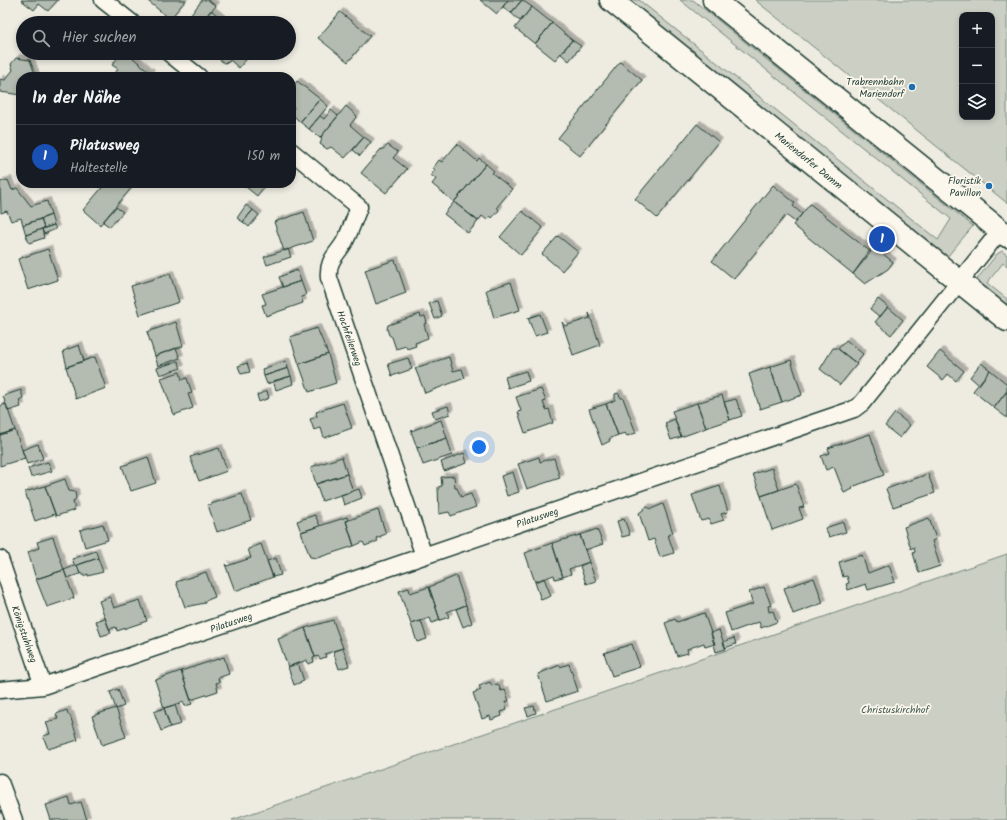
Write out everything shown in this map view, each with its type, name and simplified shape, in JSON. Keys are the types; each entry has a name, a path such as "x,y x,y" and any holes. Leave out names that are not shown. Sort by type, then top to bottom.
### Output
{"main road":[{"name":"Mariendorfer Damm","path":"611,0 1007,320"},
{"path":"714,0 1004,233"}],"street":[{"path":"103,0 123,16"},
{"path":"178,60 193,72"},
{"name":"Hochfeilerweg","path":"296,155 360,207 346,240 332,259 328,269 329,278 424,556"},
{"name":"Pilatusweg","path":"0,690 43,686 854,409 862,403 959,282 1004,233"},
{"name":"Königstuhlweg","path":"0,559 43,686"},
{"path":"0,782 14,820"}],"green space":[{"path":"629,0 639,0 938,240 951,219 680,0 693,0 973,226 947,257"},
{"name":"Trabrennbahn Mariendorf","path":"755,0 1007,0 1007,203"},
{"path":"1002,251 1007,255 1007,266 1003,263 987,283 1007,299 1007,306 977,282 978,278 997,254"},
{"name":"Christuskirchhof","path":"1007,554 1007,820 232,820"}],"building":[{"path":"21,0 58,0 48,11 39,4 34,10"},
{"path":"151,0 186,0 173,16 166,16 149,2"},
{"path":"202,0 208,0 216,6 207,16 190,16"},
{"path":"480,0 508,0 497,14"},
{"path":"508,0 522,0 511,13 503,7"},
{"path":"522,0 532,7 520,21 511,13"},
{"path":"532,7 552,23 535,44 515,28"},
{"path":"211,10 218,16 206,16"},
{"path":"340,12 370,36 348,62 318,38"},
{"path":"552,23 572,40 555,60 535,44"},
{"path":"572,40 581,46 569,61 561,54"},
{"path":"16,58 16,60 30,60 34,72 16,72 16,94 0,92 0,79 5,80 13,70 11,64"},
{"path":"116,60 135,60 150,72 116,72 118,69 112,65"},
{"path":"220,60 230,60 229,62 224,63"},
{"path":"230,60 245,60 239,68"},
{"path":"620,62 642,80 580,156 558,138"},
{"path":"297,81 320,99 300,122 296,118"},
{"path":"320,99 328,106 309,129 300,122"},
{"path":"346,106 357,116 350,125 364,137 345,158 331,147 327,149 320,144 322,139 320,138"},
{"path":"331,110 338,116 320,138 309,129 320,116 324,119"},
{"path":"697,124 719,142 657,218 635,199"},
{"path":"364,137 371,142 360,156 353,150"},
{"path":"457,144 477,161 479,158 486,164 454,202 432,184 436,179 431,175 435,170 433,168 439,160 442,162"},
{"path":"388,145 398,152 393,158 407,169 386,193 361,173 381,149 382,150"},
{"path":"486,164 494,171 492,173 512,189 497,207 499,210 492,218 490,216 487,220 482,216 478,221 454,202"},
{"path":"8,180 12,190 17,188 31,206 47,201 51,215 23,225 21,218 11,221 7,211 1,213 0,182"},
{"path":"773,185 795,203 793,206 802,214 795,222 786,215 734,279 712,261"},
{"path":"102,188 131,188 100,225 83,210"},
{"path":"247,188 263,188 257,196"},
{"path":"454,202 478,221 468,233 444,214"},
{"path":"810,204 871,252 853,274 793,225"},
{"path":"246,205 253,210 243,222 237,218"},
{"path":"116,207 123,212 110,227 103,222"},
{"path":"253,210 259,215 249,227 243,222"},
{"path":"522,211 543,228 521,255 500,237"},
{"path":"304,212 313,241 284,251 274,222"},
{"path":"51,215 54,225 44,228 41,219"},
{"path":"41,219 44,228 26,235 23,225"},
{"path":"54,225 56,229 44,234 42,229"},
{"path":"42,229 44,238 29,243 26,235"},
{"path":"558,236 578,252 562,271 542,254"},
{"path":"873,246 893,262 888,269 865,284 853,274"},
{"path":"48,249 58,280 28,290 18,259"},
{"path":"288,249 291,257 267,265 264,257"},
{"path":"395,260 406,293 376,304 365,270"},
{"path":"297,270 301,281 283,287 279,277"},
{"path":"170,274 179,302 140,315 131,286"},
{"path":"301,281 306,295 301,297 303,303 266,316 262,305 266,304 262,294"},
{"path":"511,282 520,310 494,318 486,290"},
{"path":"878,299 888,307 880,317 870,309"},
{"path":"437,301 442,316 435,319 429,303"},
{"path":"888,307 903,320 891,335 875,322"},
{"path":"589,313 600,345 573,355 562,322 565,326 590,318"},
{"path":"420,314 421,317 425,316 427,323 424,324 428,338 415,343 416,346 407,349 406,346 396,349 392,337 389,335 387,329 388,325"},
{"path":"540,314 547,332 535,336 528,318"},
{"path":"176,322 183,346 155,356 147,332"},
{"path":"317,328 328,354 299,364 290,337"},
{"path":"846,340 863,354 856,363 838,349"},
{"path":"79,345 84,361 67,367 63,351"},
{"path":"176,348 180,358 158,366 155,356"},
{"path":"833,348 837,348 857,364 840,385 820,369"},
{"path":"940,351 964,371 956,381 948,374 943,380 927,367"},
{"path":"328,354 336,383 309,392 299,364"},
{"path":"95,357 106,388 76,399 66,367"},
{"path":"449,357 453,371 462,369 465,378 425,393 415,368"},
{"path":"408,358 412,369 392,376 388,364"},
{"path":"791,360 802,395 782,402 770,367"},
{"path":"178,361 181,368 160,375 157,368"},
{"path":"286,361 288,368 264,376 262,369"},
{"path":"247,363 250,372 241,374 238,366"},
{"path":"981,363 990,370 979,385 970,377"},
{"path":"770,367 782,402 760,409 749,374"},
{"path":"288,368 291,376 267,384 264,376"},
{"path":"990,370 1007,384 1007,391 994,408 973,391"},
{"path":"526,371 529,381 508,388 505,377"},
{"path":"180,372 182,380 187,378 192,393 188,394 193,408 174,415 161,378"},
{"path":"291,376 293,384 276,390 273,381"},
{"path":"541,389 546,401 543,402 546,410 549,409 553,423 525,433 518,412 521,411 516,397"},
{"path":"21,390 23,398 19,400 21,407 8,411 3,396"},
{"path":"267,391 269,398 259,402 257,395"},
{"path":"1007,391 1007,418 994,408"},
{"path":"618,393 621,398 623,398 636,433 627,436 625,433 618,435 606,404 615,400 615,394"},
{"path":"722,395 730,420 706,428 697,403"},
{"path":"736,399 742,416 730,420 724,402"},
{"path":"343,403 352,428 324,438 321,428 314,430 310,419 317,417 316,412"},
{"path":"697,403 706,428 681,437 672,411"},
{"path":"6,404 15,430 0,435 0,406"},
{"path":"606,404 618,435 609,439 610,441 602,445 589,409"},
{"path":"448,406 450,414 435,419 432,411"},
{"path":"895,413 910,425 900,438 885,426"},
{"path":"675,419 681,437 671,440 665,423"},
{"path":"441,420 447,438 417,448 411,431"},
{"path":"15,430 25,458 0,466 0,435"},
{"path":"870,434 884,475 852,487 853,489 844,493 834,467 826,470 821,456 830,453 828,448"},
{"path":"447,438 452,455 423,465 417,448"},
{"path":"38,444 43,459 27,464 22,450"},
{"path":"219,448 227,471 199,481 190,457"},
{"path":"464,453 467,463 444,471 441,462"},
{"path":"148,457 156,483 131,491 122,466"},
{"path":"342,457 347,474 316,484 311,467"},
{"path":"539,457 540,462 554,458 560,478 527,489 518,464"},
{"path":"48,462 52,471 31,477 28,468"},
{"path":"772,468 779,490 761,496 753,474"},
{"path":"513,472 519,492 507,496 501,476"},
{"path":"347,474 353,491 322,501 316,484"},
{"path":"928,474 935,493 893,507 886,489"},
{"path":"454,476 455,488 457,488 461,497 471,494 476,507 451,516 449,512 439,514 438,487 442,486 441,477"},
{"path":"65,479 69,491 75,492 76,498 73,502 75,510 56,516 45,486"},
{"path":"796,484 804,507 799,508 803,519 772,530 761,496"},
{"path":"45,486 55,514 35,521 25,492"},
{"path":"720,486 728,512 721,514 724,520 711,524 709,519 701,521 692,495"},
{"path":"359,489 362,498 344,505 341,495"},
{"path":"242,494 251,520 217,532 208,505"},
{"path":"663,504 673,533 668,535 674,553 660,557 654,539 648,541 639,513 647,507 651,509"},
{"path":"378,510 386,534 376,538 378,541 365,546 363,542 354,546 346,521"},
{"path":"315,515 320,526 301,532 297,521"},
{"path":"347,517 348,521 346,521 354,546 317,558 310,557 301,532"},
{"path":"929,518 936,539 932,541 940,566 919,573 913,553 915,552 914,547 911,549 904,527"},
{"path":"624,519 630,535 622,537 617,521"},
{"path":"843,522 846,532 829,537 825,528"},
{"path":"103,524 108,540 85,547 80,530"},
{"path":"597,529 603,544 585,550 580,535"},
{"path":"580,535 589,562 569,569 571,574 563,577 552,543"},
{"path":"53,537 64,570 36,579 28,552 39,548 37,542"},
{"path":"552,543 563,577 555,579 554,575 535,582 525,553"},
{"path":"261,544 273,577 235,591 225,564 227,566 251,558 248,549"},
{"path":"96,551 98,558 75,566 72,559"},
{"path":"862,555 868,573 889,565 895,582 868,590 866,584 848,590 846,584 849,583 847,576 843,577 839,562"},
{"path":"98,558 103,572 88,576 88,574 83,576 83,573 80,574 77,565"},
{"path":"276,558 281,575 273,577 267,561"},
{"path":"589,562 596,581 586,584 580,566"},
{"path":"77,565 80,574 67,578 64,570"},
{"path":"64,570 74,598 47,607 36,579"},
{"path":"206,572 215,597 205,601 205,603 185,607 176,582"},
{"path":"456,576 466,605 447,612 449,617 440,620 429,587"},
{"path":"544,578 551,596 541,600 535,582"},
{"path":"814,578 823,603 793,614 784,588"},
{"path":"429,587 440,620 432,623 430,618 411,624 399,591 409,588 410,593"},
{"path":"764,587 771,605 768,606 769,612 773,611 777,622 761,628 759,622 731,632 725,613 753,604 749,592"},
{"path":"110,597 114,608 140,600 147,621 117,631 116,627 109,629 99,601"},
{"path":"466,605 472,623 463,627 456,609"},
{"path":"704,613 715,644 705,647 704,643 687,649 688,653 677,656 665,623 675,619 677,622"},
{"path":"105,618 111,633 101,636 96,621"},
{"path":"333,620 343,648 325,654 326,657 320,659 318,656 315,657 305,628"},
{"path":"421,621 427,639 417,642 411,624"},
{"path":"305,628 315,657 313,658 314,662 308,664 307,660 288,667 278,639"},
{"path":"719,630 726,649 716,652 711,633"},
{"path":"734,638 736,644 725,648 723,642"},
{"path":"632,644 640,667 612,676 604,653"},
{"path":"343,648 349,666 339,669 333,651"},
{"path":"224,657 229,674 218,678 219,682 216,683 218,691 191,700 181,671"},
{"path":"298,663 304,681 294,685 288,667"},
{"path":"569,664 578,691 547,701 538,674 560,665 560,667"},
{"path":"181,671 192,704 185,706 183,702 164,708 155,680"},
{"path":"490,682 492,686 498,684 501,691 505,690 509,701 505,702 507,710 501,712 502,716 491,720 490,716 482,719 473,693 481,690 479,686"},
{"path":"118,689 124,706 116,709 110,692"},
{"path":"175,705 181,724 170,727 164,708"},
{"path":"534,706 536,713 528,716 525,708"},
{"path":"116,708 126,737 102,745 92,716"},
{"path":"164,708 170,727 161,731 154,712"},
{"path":"67,710 78,740 48,749 43,736 50,734 46,722 58,719 56,714"},
{"path":"69,797 71,805 81,802 87,820 51,820 46,805"}],"place":[{"name":"Trabrennbahn Mariendorf","path":"912,87"},
{"name":"Floristik Pavillon","path":"989,186"},
{"name":"Pilatusweg","path":"882,239"}]}
